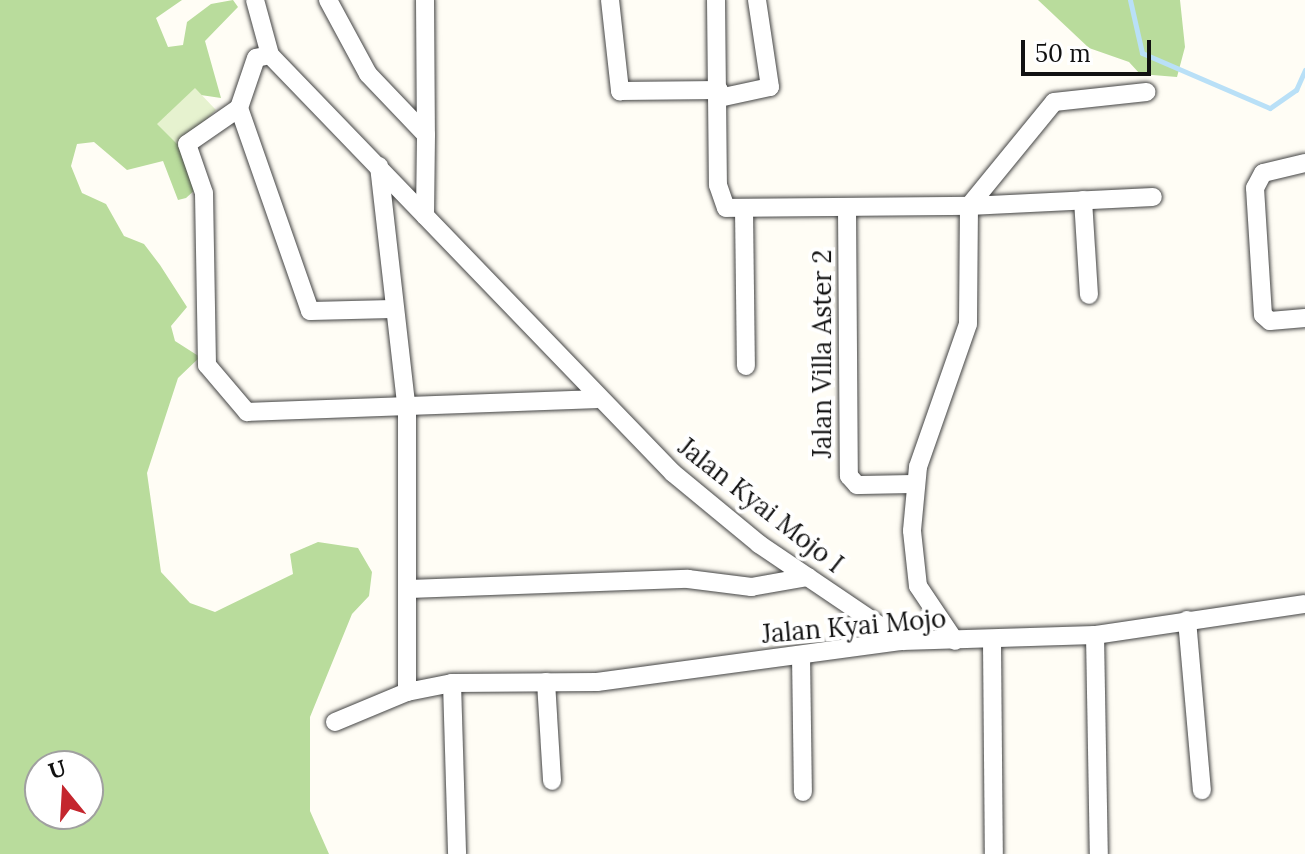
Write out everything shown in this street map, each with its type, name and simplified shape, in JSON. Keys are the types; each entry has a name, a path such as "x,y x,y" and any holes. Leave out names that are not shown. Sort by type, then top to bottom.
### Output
{"street":[{"name":"Jalan Kyai Mojo I","path":"255,0 270,55 379,166 597,399 673,473 808,577 902,641"},
{"path":"328,0 368,74 426,135"},
{"path":"425,0 425,216"},
{"path":"610,0 620,91 719,94 770,87 757,0"},
{"path":"716,0 719,193 726,208 969,206 1153,197"},
{"path":"270,55 256,58 239,108 187,144 204,193 207,365 247,412 407,410 597,399"},
{"path":"955,641 915,579 916,484 968,324 969,206 1054,102 1146,92"},
{"path":"239,108 310,311 393,309"},
{"path":"1305,163 1263,173 1255,188 1263,315 1270,321 1305,318"},
{"path":"379,166 407,410 407,692"},
{"path":"1083,200 1089,295"},
{"name":"Jalan Villa Aster 2","path":"847,208 849,476 857,485 916,484"},
{"path":"744,210 746,366"},
{"path":"409,589 688,579 751,587 808,577"},
{"name":"Jalan Kyai Mojo","path":"335,722 407,692 452,683 546,682 902,641 992,643 1095,635 1305,604"},
{"path":"1187,620 1202,790"},
{"path":"1095,635 1099,854"},
{"path":"992,643 994,854"},
{"path":"801,655 803,792"},
{"path":"546,682 552,781"},
{"path":"452,683 457,854"}],"green space":[{"path":"0,0 182,0 156,18 168,47 183,45 187,22 211,4 233,0 238,7 205,41 221,98 194,94 167,115 197,188 186,198 178,200 163,161 127,170 94,142 77,144 71,166 82,193 106,204 124,236 144,244 160,265 187,307 171,326 175,341 200,357 178,378 147,473 161,572 190,603 215,612 293,574 290,554 318,542 358,548 372,572 369,596 352,614 310,717 310,811 329,854 0,854"},
{"path":"1038,0 1180,0 1185,47 1177,77 1140,74 1129,62 1089,48"},
{"path":"195,88 216,110 179,146 157,124"}],"waterway":[{"path":"1130,0 1142,53 1270,108 1296,90 1305,70"}]}
